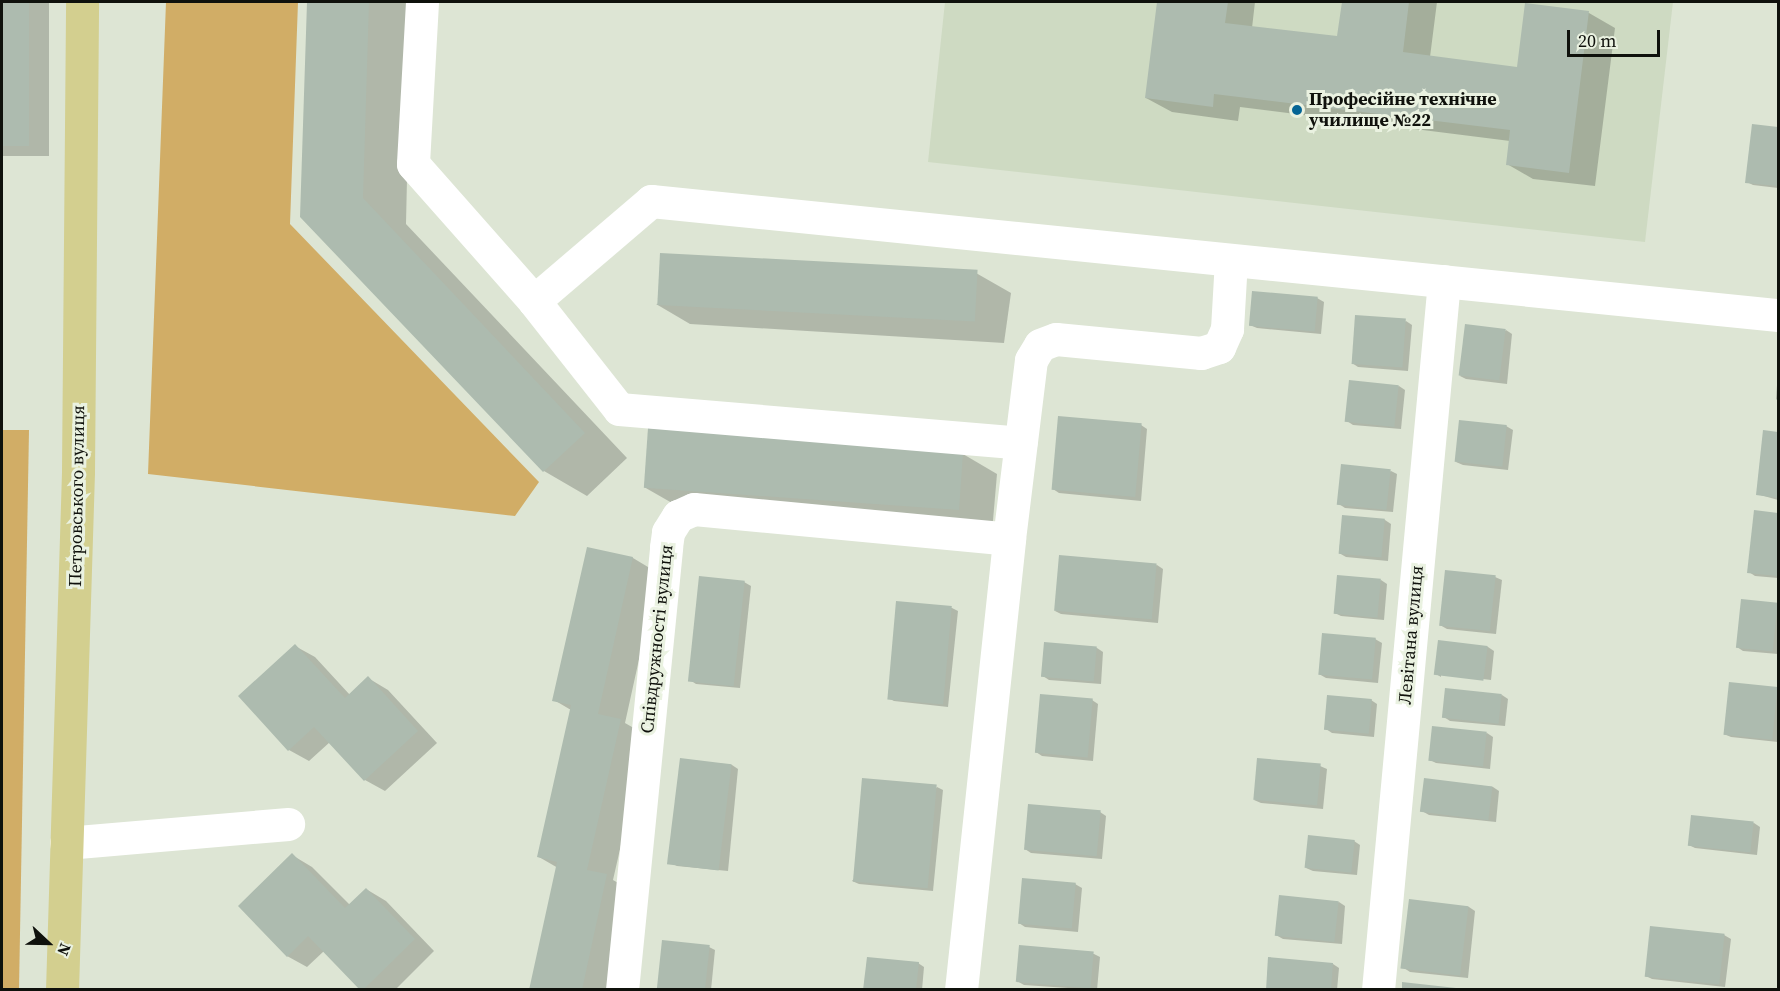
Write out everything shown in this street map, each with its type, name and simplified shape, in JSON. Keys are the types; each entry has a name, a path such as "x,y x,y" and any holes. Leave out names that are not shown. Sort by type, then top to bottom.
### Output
{"main road":[{"name":"Петровського вулиця","path":"62,990 78,471 82,2"}],"street":[{"path":"422,2 413,164 534,301 619,409 1021,443"},
{"path":"534,301 651,201 1779,315"},
{"path":"961,990 1009,539 1031,360 1040,345 1056,339 1201,353 1219,347 1227,329 1231,260"},
{"name":"Левітана вулиця","path":"1378,990 1444,281"},
{"name":"Співдружності вулиця","path":"622,990 666,547 668,532 678,516 694,509 1009,539"},
{"path":"66,843 288,824"}],"shaded area":[{"path":"166,2 298,2 290,224 539,482 515,516 148,474"},
{"name":"Професійне технічне училище №22","path":"945,2 1673,2 1645,242 928,162"},
{"path":"2,430 29,430 19,990 2,989"}],"building":[{"path":"2,2 29,2 29,146 2,146"},
{"path":"307,2 369,2 363,198 585,433 543,472 300,217"},
{"path":"1157,2 1228,2 1225,23 1337,36 1342,2 1409,2 1403,52 1517,67 1525,3 1589,11 1569,173 1506,165 1510,130 1214,94 1213,107 1145,98"},
{"path":"1752,124 1778,127 1778,186 1745,183"},
{"path":"660,253 978,270 975,322 657,305"},
{"path":"1252,291 1318,297 1315,332 1249,326"},
{"path":"1355,315 1406,319 1402,367 1352,364"},
{"path":"1465,324 1506,329 1499,381 1459,376"},
{"path":"1349,380 1399,385 1394,427 1345,422"},
{"path":"1058,416 1142,423 1135,497 1052,490"},
{"path":"1459,420 1507,425 1502,467 1455,462"},
{"path":"648,428 963,450 959,510 644,488"},
{"path":"1763,430 1778,432 1778,498 1756,495"},
{"path":"1341,464 1391,469 1386,510 1337,505"},
{"path":"1754,510 1778,513 1778,576 1747,573"},
{"path":"1342,515 1385,519 1381,558 1339,554"},
{"path":"587,547 633,557 598,714 621,719 587,870 607,874 582,990 529,990 557,862 537,857 571,705 552,701"},
{"path":"1059,555 1157,564 1152,619 1054,611"},
{"path":"1445,570 1496,575 1490,631 1439,626"},
{"path":"1337,575 1381,579 1377,618 1334,614"},
{"path":"699,576 745,581 734,686 688,681"},
{"path":"1741,599 1778,603 1773,652 1736,648"},
{"path":"896,601 952,606 943,705 887,700"},
{"path":"1322,633 1376,638 1372,680 1318,675"},
{"path":"1438,640 1488,646 1483,681 1434,675"},
{"path":"1044,642 1097,647 1094,681 1041,677"},
{"path":"295,644 345,698 368,676 418,731 364,781 314,727 288,751 238,696"},
{"path":"1729,682 1778,687 1772,740 1723,735"},
{"path":"1445,688 1502,694 1499,724 1442,718"},
{"path":"1040,694 1093,699 1088,757 1035,753"},
{"path":"1327,695 1372,699 1369,734 1324,730"},
{"path":"1432,726 1487,732 1483,767 1428,761"},
{"path":"680,758 732,764 719,871 667,864"},
{"path":"1257,758 1321,764 1317,805 1253,800"},
{"path":"862,778 937,785 928,888 853,882"},
{"path":"1424,778 1492,786 1488,820 1420,812"},
{"path":"1028,804 1101,810 1097,856 1024,850"},
{"path":"1691,815 1754,822 1750,852 1688,846"},
{"path":"1308,835 1355,840 1351,873 1305,868"},
{"path":"292,853 345,908 366,888 415,939 363,990 360,990 308,936 287,957 238,906"},
{"path":"1022,878 1076,883 1072,929 1018,924"},
{"path":"1279,895 1339,901 1334,942 1275,936"},
{"path":"1409,899 1469,906 1460,976 1400,968"},
{"path":"1650,926 1725,934 1719,985 1645,977"},
{"path":"662,940 710,945 705,990 657,990"},
{"path":"1019,945 1094,952 1090,988 1016,982"},
{"path":"867,957 919,962 916,990 863,990"},
{"path":"1268,957 1333,963 1331,990 1266,990"},
{"path":"1402,982 1456,988 1456,990 1402,990"}],"place":[{"name":"Професійне технічне училище №22","path":"1297,110"}]}
